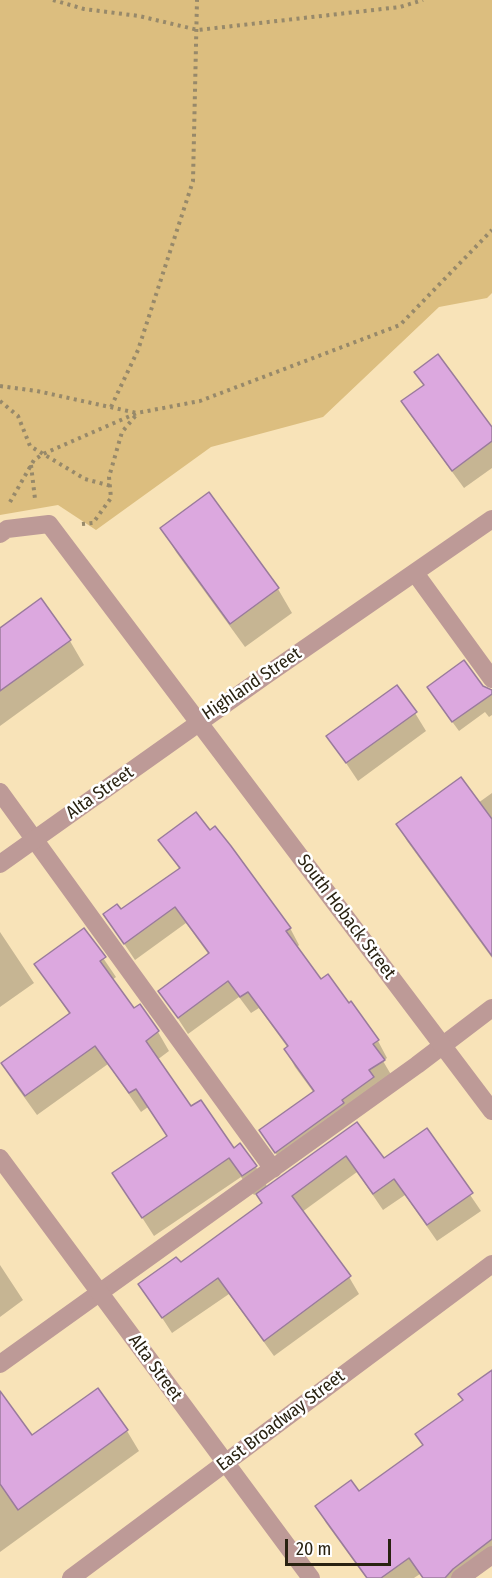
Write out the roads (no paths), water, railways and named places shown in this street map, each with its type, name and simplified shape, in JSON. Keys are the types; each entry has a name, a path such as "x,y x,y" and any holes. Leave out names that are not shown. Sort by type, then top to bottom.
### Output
{"street":[{"name":"Highland Street","path":"3,532 42,525 200,723 492,519"},
{"path":"415,573 492,680"},
{"name":"Alta Street","path":"0,864 200,723"},
{"name":"South Hoback Street","path":"200,723 492,1111"},
{"path":"0,792 273,1169"},
{"path":"0,1364 443,1046 492,1008"},
{"name":"Alta Street","path":"0,1158 311,1578"},
{"name":"East Broadway Street","path":"71,1578 492,1264"},
{"path":"460,1578 492,1555"}]}
